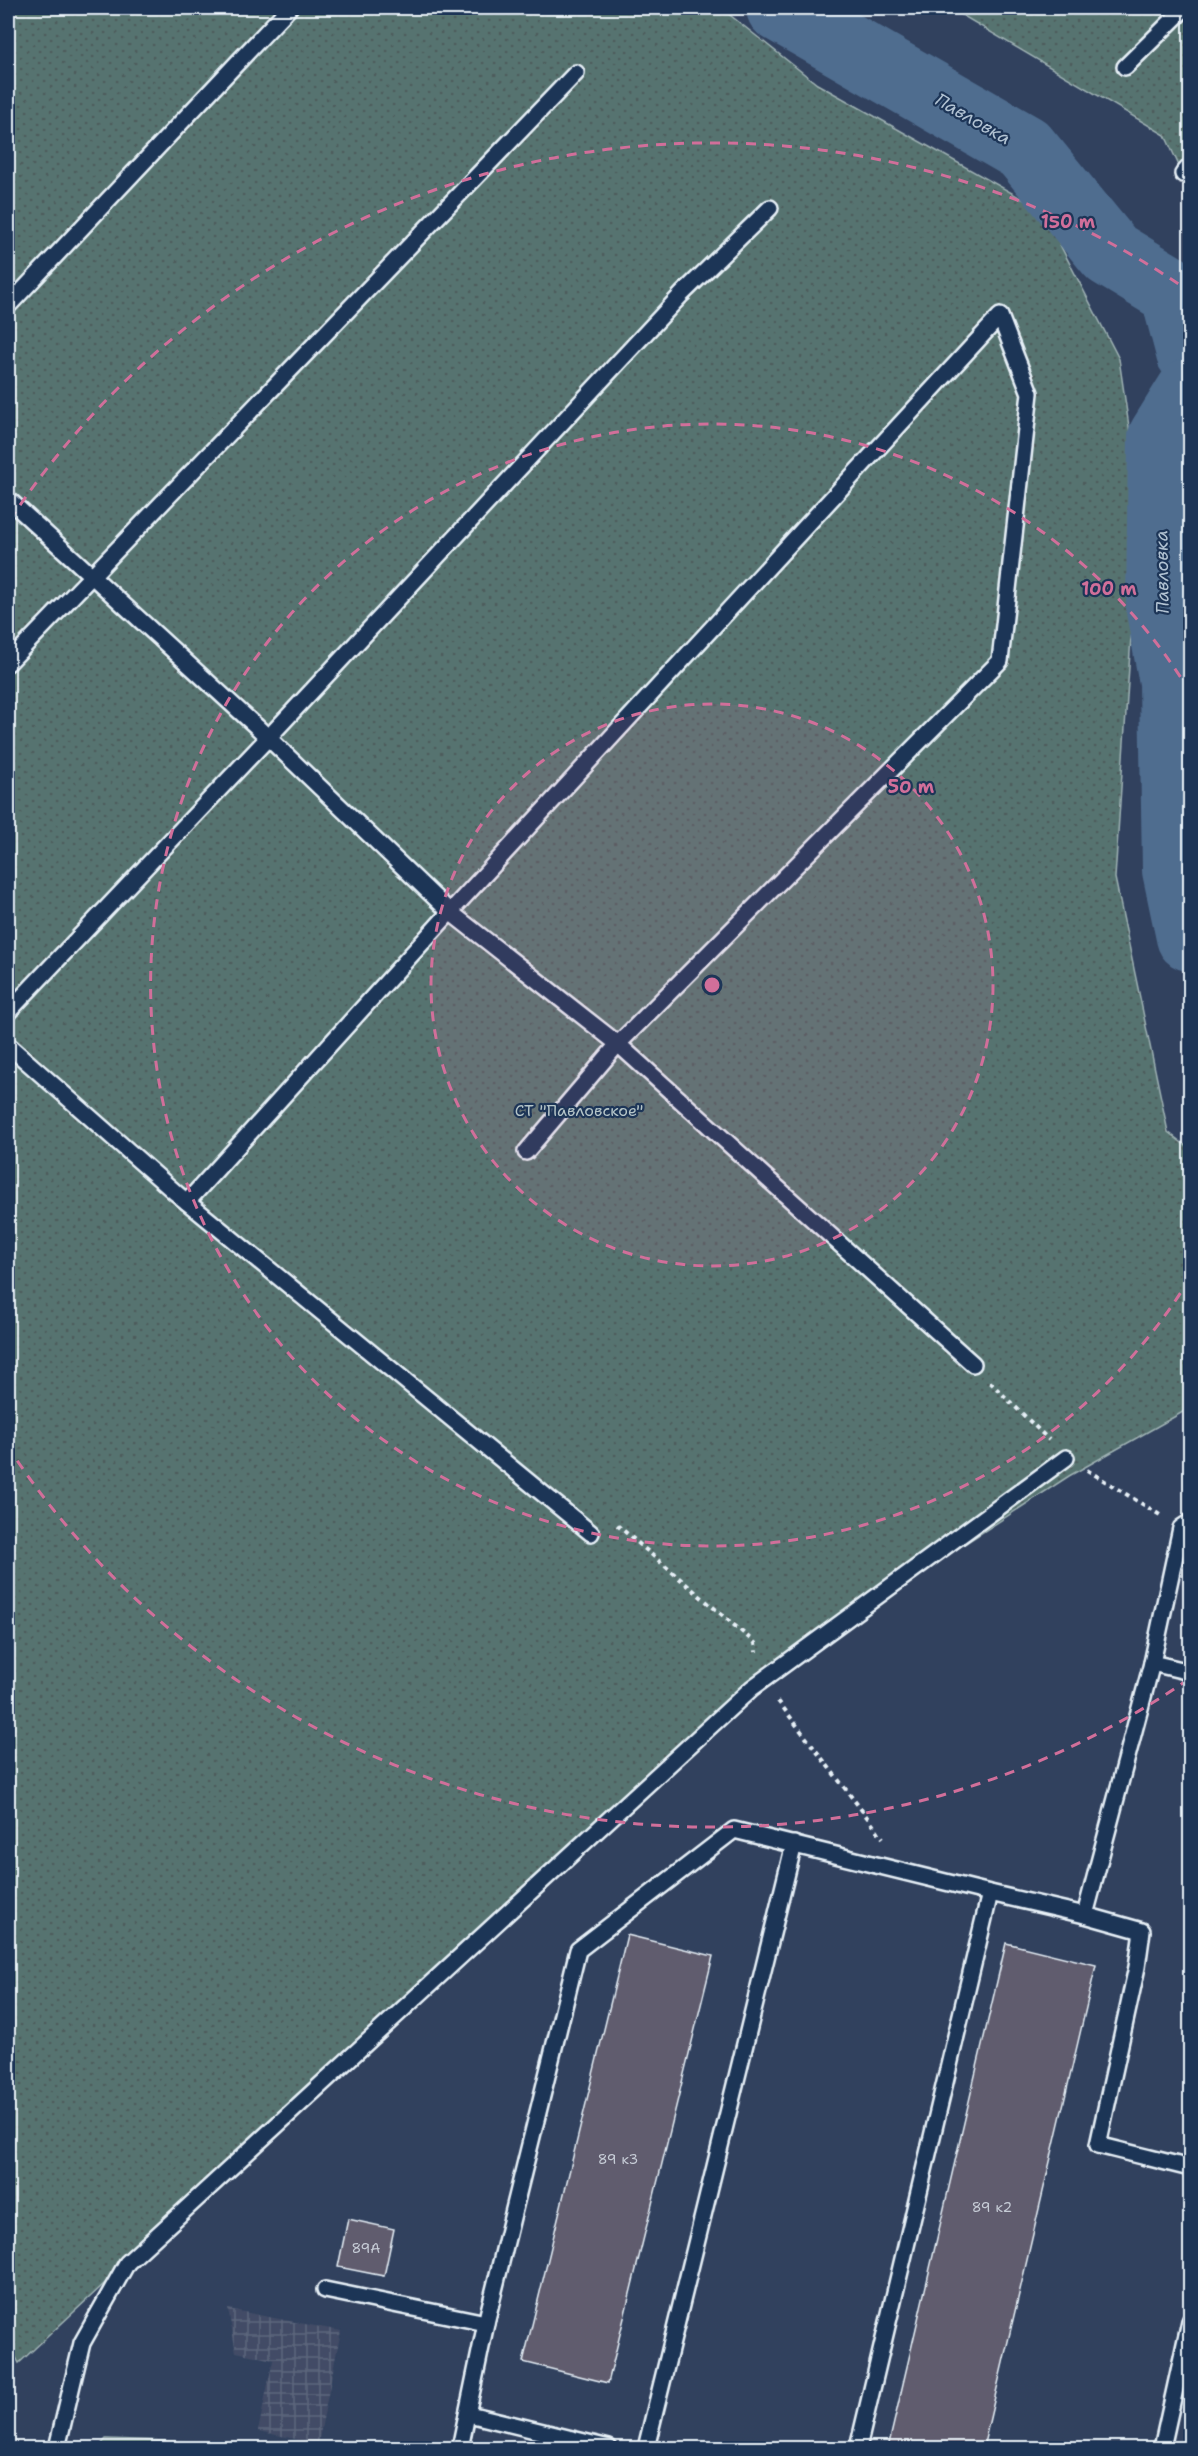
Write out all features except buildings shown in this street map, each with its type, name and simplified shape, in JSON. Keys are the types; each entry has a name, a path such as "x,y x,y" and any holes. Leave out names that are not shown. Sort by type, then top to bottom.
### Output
{"lane":[{"path":"8,306 289,8"},
{"path":"1125,67 1185,8"},
{"path":"8,663 576,73"},
{"path":"8,1012 268,738 674,303 770,208"},
{"path":"187,1202 450,912 1000,316 1030,393 1000,661 618,1044 526,1152"},
{"path":"8,499 268,738 450,912 618,1044 972,1365"},
{"path":"8,1045 187,1202 591,1533"},
{"path":"57,2448 82,2343 127,2263 762,1681 1066,1458"},
{"path":"1085,1915 1152,1663 1181,1528 1191,1522"},
{"path":"1152,1663 1191,1672"},
{"path":"460,2448 469,2414 486,2323 578,1950 734,1830 1085,1915 1142,1931 1137,1967 1098,2145 1191,2168"},
{"path":"646,2448 794,1844"},
{"path":"858,2448 990,1893"},
{"path":"325,2290 486,2323"},
{"path":"1162,2448 1191,2321"},
{"path":"469,2414 609,2448"}],"path":[{"path":"591,1533 616,1524 755,1643 762,1681 882,1837 890,1843"}],"shaded area":[{"path":"228,2309 341,2331 318,2444 258,2431 273,2360 236,2352"}],"green space":[{"name":"СТ \"Павловское\"","path":"8,8 721,8 817,84 1042,210 1119,359 1140,501 1115,878 1168,1132 1190,1149 1190,1408 1069,1476 752,1682 19,2363 8,2343"},
{"path":"950,8 1190,8 1190,190 1165,135"},
{"path":"106,2439 197,2442 220,2448 98,2448"}],"waterway":[{"name":"Павловка","path":"780,8 1024,148 1111,254 1174,292 1190,353"},
{"name":"Павловка","path":"1190,392 1162,437 1160,610 1173,682 1176,870 1190,937"}]}
